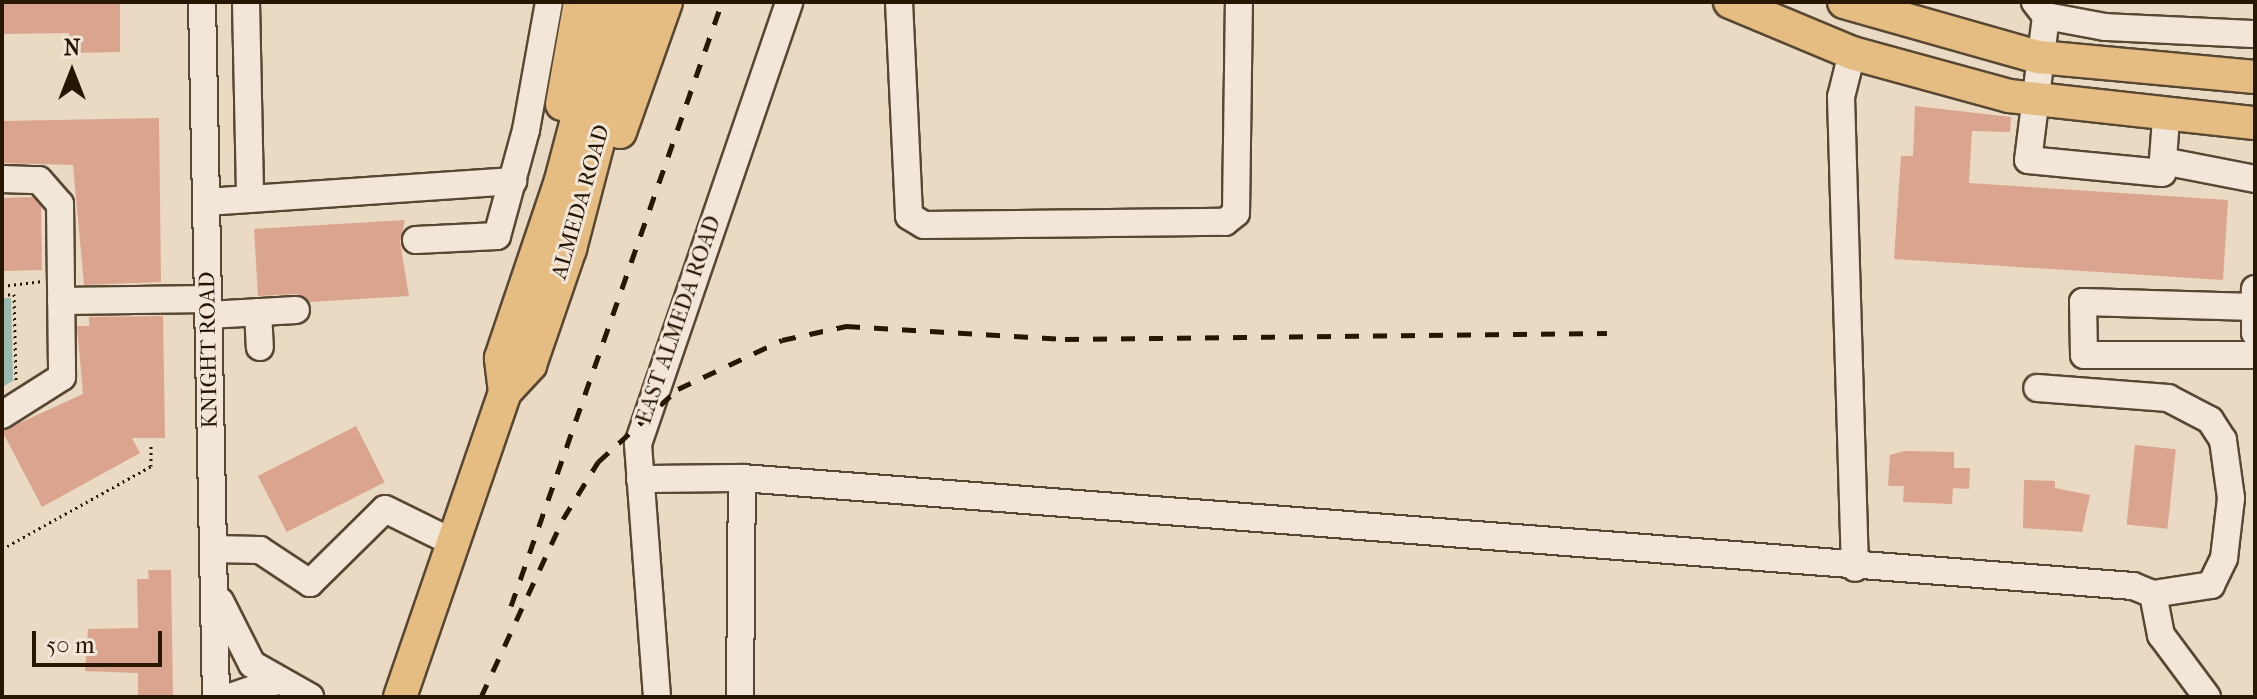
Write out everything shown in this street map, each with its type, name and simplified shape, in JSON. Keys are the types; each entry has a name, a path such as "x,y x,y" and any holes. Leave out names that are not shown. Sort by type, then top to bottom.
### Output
{"main road":[{"path":"537,257 552,74 580,2"},
{"name":"ALMEDA ROAD","path":"505,392 501,358 537,257 608,2"},
{"name":"ALMEDA ROAD","path":"400,697 505,392 530,365 570,249 635,2"},
{"path":"570,249 666,2"},
{"path":"1730,2 1867,57 2032,101 2166,119 2255,123"},
{"path":"1844,2 1896,21 2039,57 2255,77"},
{"path":"1867,57 1896,21"}],"street":[{"name":"KNIGHT ROAD","path":"202,2 216,697"},
{"path":"246,2 250,199"},
{"path":"416,240 497,236 513,181 552,74 549,2"},
{"name":"EAST ALMEDA ROAD","path":"657,697 640,479 645,415 789,2"},
{"path":"899,2 909,216 940,225 1225,222 1236,213 1239,2"},
{"path":"2166,119 2162,173 2028,160 2041,9 2105,27 2255,34"},
{"path":"1855,568 1841,97 1867,57"},
{"path":"2163,161 2255,179"},
{"path":"2,179 39,180 55,191 62,377 2,415"},
{"path":"206,202 513,181"},
{"path":"2255,289 2255,333"},
{"path":"61,291 258,312 296,310"},
{"path":"2254,307 2083,302 2084,355 2255,355"},
{"path":"258,312 260,347"},
{"path":"640,479 742,478 1855,568 2133,586 2153,594 2211,585 2218,572 2231,521 2223,440 2197,409 2168,398 2037,388"},
{"path":"740,697 742,478"},
{"path":"213,549 260,550 310,583 385,509 454,543"},
{"path":"213,578 237,642 274,682 310,697"},
{"path":"2153,594 2161,635 2207,697"},
{"path":"230,697 274,682"}],"path":[{"path":"2,286 61,291"},
{"path":"2,295 14,294 16,384"},
{"path":"2,549 151,466 151,446"}],"water":[{"path":"2,298 11,298 13,381 2,387"}],"building":[{"path":"2,2 120,2 120,52 69,53 69,33 2,34"},
{"path":"1915,106 2011,117 2010,132 1972,131 1969,183 2228,200 2223,280 1894,259 1901,156 1913,156"},
{"path":"159,118 161,282 84,285 73,165 2,163 2,121"},
{"path":"33,197 41,206 42,270 2,271 2,198"},
{"path":"405,220 400,242 409,296 310,302 296,294 258,296 254,229"},
{"path":"163,316 165,438 132,438 140,453 42,507 2,431 83,394 77,326 89,326 89,317"},
{"path":"356,426 385,482 287,532 258,476"},
{"path":"2135,445 2176,449 2167,529 2127,525"},
{"path":"1905,451 1954,452 1954,468 1970,468 1969,489 1953,488 1952,504 1903,502 1904,486 1888,486 1890,455"},
{"path":"2024,480 2055,481 2055,488 2090,495 2082,532 2023,528"},
{"path":"148,570 171,570 173,697 138,697 138,673 85,671 88,629 138,628 137,579 149,579"}],"railway":[{"path":"511,606 722,2"},
{"path":"481,697 563,519 598,462 678,389 782,340 846,326 1065,339 1607,333"}]}
